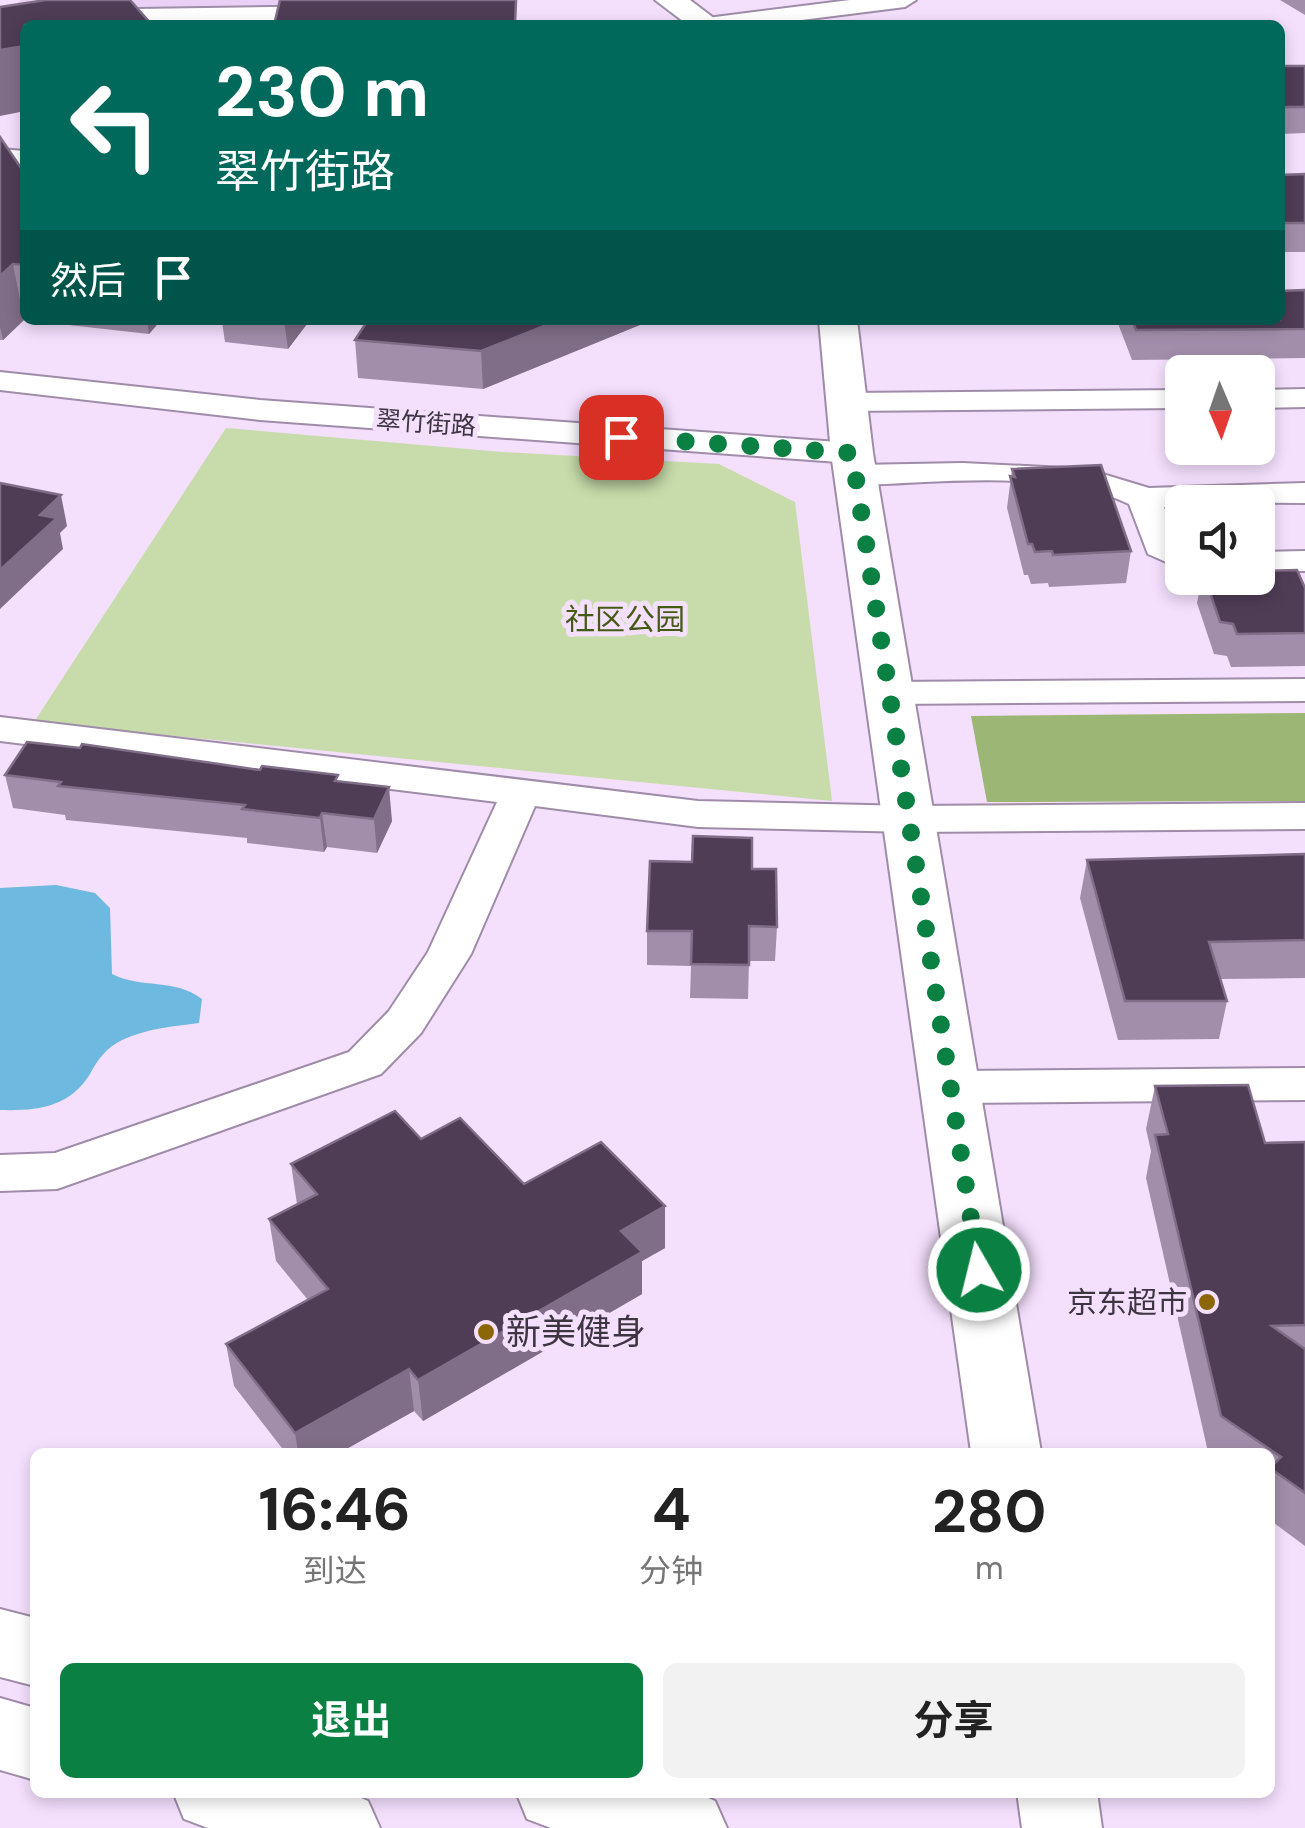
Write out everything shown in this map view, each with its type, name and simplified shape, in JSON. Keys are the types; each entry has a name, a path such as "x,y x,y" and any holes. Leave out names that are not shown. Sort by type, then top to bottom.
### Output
{"main road":[{"path":"670,0 700,20"},
{"path":"839,325 852,443 1005,1448"},
{"path":"0,1643 30,1651"},
{"path":"0,1734 30,1743"},
{"path":"233,1798 340,1828"},
{"path":"578,1798 687,1828"},
{"path":"1057,1798 1062,1828"}],"street":[{"path":"0,18 334,14 360,11 390,0"},
{"path":"747,20 905,0"},
{"name":"翠竹街路","path":"0,381 260,410 852,443"},
{"path":"1275,398 1305,398"},
{"path":"852,443 1165,401"},
{"path":"852,443 1082,476 1125,487 1144,498 1305,493"},
{"path":"1144,498 1160,547 1165,550"},
{"path":"1275,562 1305,562"},
{"path":"891,693 1305,690"},
{"path":"0,729 698,814 910,819 1305,816"},
{"path":"0,1173 57,1172 365,1063 405,1022 449,954 520,794"},
{"path":"952,1087 1305,1084"}],"shaded area":[{"path":"21,0 438,0 405,8 7,13"}],"green space":[{"name":"社区公园","path":"226,428 502,452 719,464 795,502 832,801 34,722"},
{"path":"1305,713 1305,801 987,802 971,716"}],"water":[{"path":"56,885 95,893 110,908 112,974 192,993 202,999 199,1023 150,1031 116,1043 103,1054 82,1085 62,1101 26,1110 0,1110 0,888"}],"building":[{"path":"46,0 130,0 148,20 20,20 20,47 0,50 0,7"},
{"path":"280,0 516,0 515,20 275,20"},
{"path":"1285,66 1305,66 1305,107 1285,107"},
{"path":"0,137 20,167 20,265 13,264 0,276"},
{"path":"1305,174 1305,223 1285,223 1285,175"},
{"path":"1305,290 1305,329 1136,330 1134,325 1285,325 1285,291"},
{"path":"365,325 546,325 481,351 355,340"},
{"path":"1101,465 1131,551 1053,555 1052,551 1035,552 1032,544 1028,544 1010,476 1015,477 1012,469"},
{"path":"0,483 61,495 40,515 57,518 0,570"},
{"path":"1297,570 1305,588 1305,633 1237,634 1233,624 1220,622 1211,595 1275,595 1275,571"},
{"path":"27,742 80,748 82,744 260,770 262,766 338,775 335,781 389,787 374,819 322,813 320,818 242,809 245,805 58,786 61,782 5,775"},
{"path":"693,836 752,838 752,869 776,869 777,927 749,926 749,965 691,964 692,931 647,931 650,861 692,862"},
{"path":"1305,854 1305,940 1209,942 1227,1001 1125,1001 1087,860"},
{"path":"1248,1085 1265,1143 1305,1142 1305,1325 1272,1326 1305,1349 1305,1493 1275,1472 1275,1463 1281,1457 1275,1448 1268,1448 1221,1416 1155,1135 1168,1134 1155,1086"},
{"path":"395,1111 421,1139 460,1118 524,1184 601,1142 665,1206 621,1231 642,1252 418,1380 409,1369 295,1433 226,1344 328,1289 269,1219 317,1194 291,1164"}],"place":[{"name":"京东超市","path":"1207,1302"},
{"name":"新美健身","path":"486,1332"}],"route":[{"path":"621,437 852,453 979,1270"}]}
